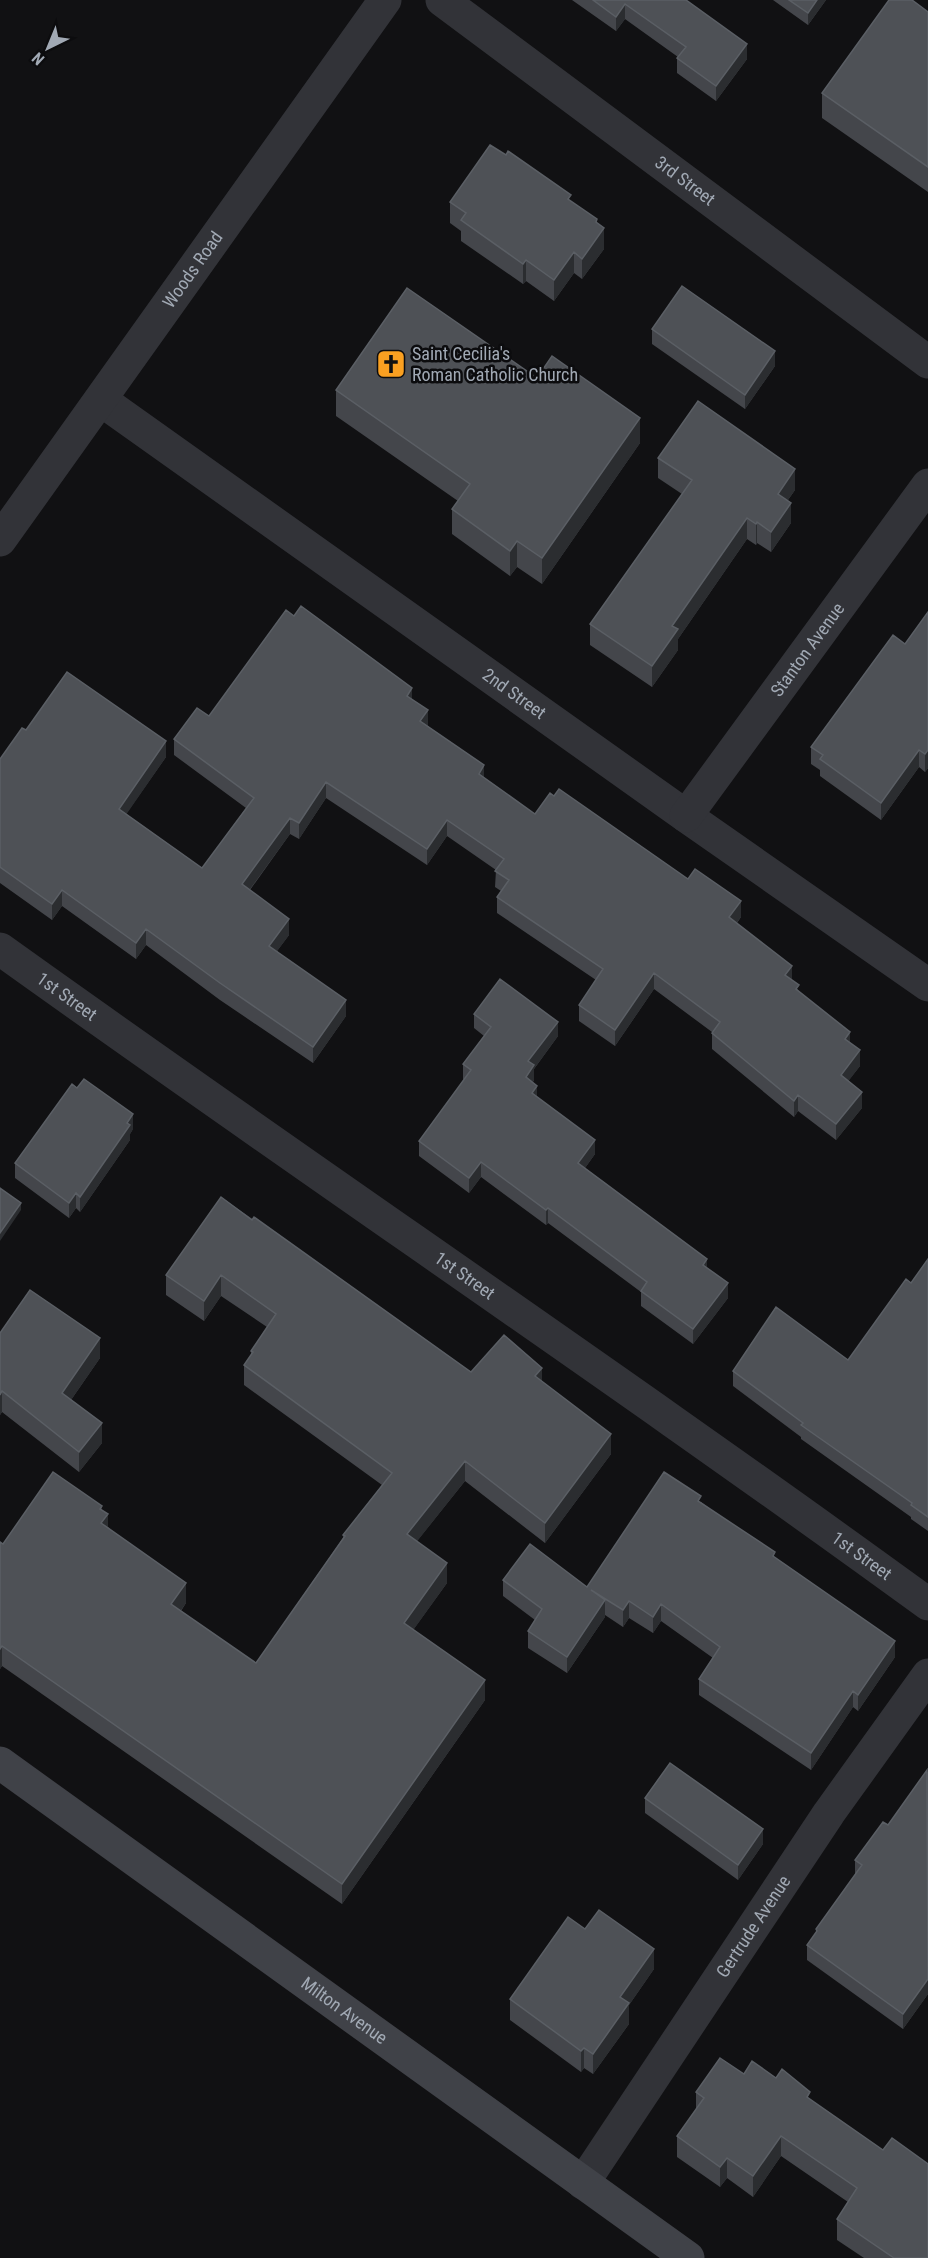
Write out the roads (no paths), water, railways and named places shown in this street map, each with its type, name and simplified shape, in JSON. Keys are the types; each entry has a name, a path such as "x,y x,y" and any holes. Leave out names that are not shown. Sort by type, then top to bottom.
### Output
{"main road":[{"name":"Milton Avenue","path":"0,1764 688,2258"}],"street":[{"name":"Woods Road","path":"0,540 386,0"},
{"name":"3rd Street","path":"442,0 928,362"},
{"name":"2nd Street","path":"101,399 686,816 928,985"},
{"name":"Stanton Avenue","path":"686,816 928,485"},
{"name":"1st Street","path":"0,949 215,1103 769,1488 928,1604"},
{"name":"Gertrude Avenue","path":"583,2183 829,1813 928,1676"}],"place":[{"name":"Saint Cecilia's Roman Catholic Church","path":"391,364"}]}
